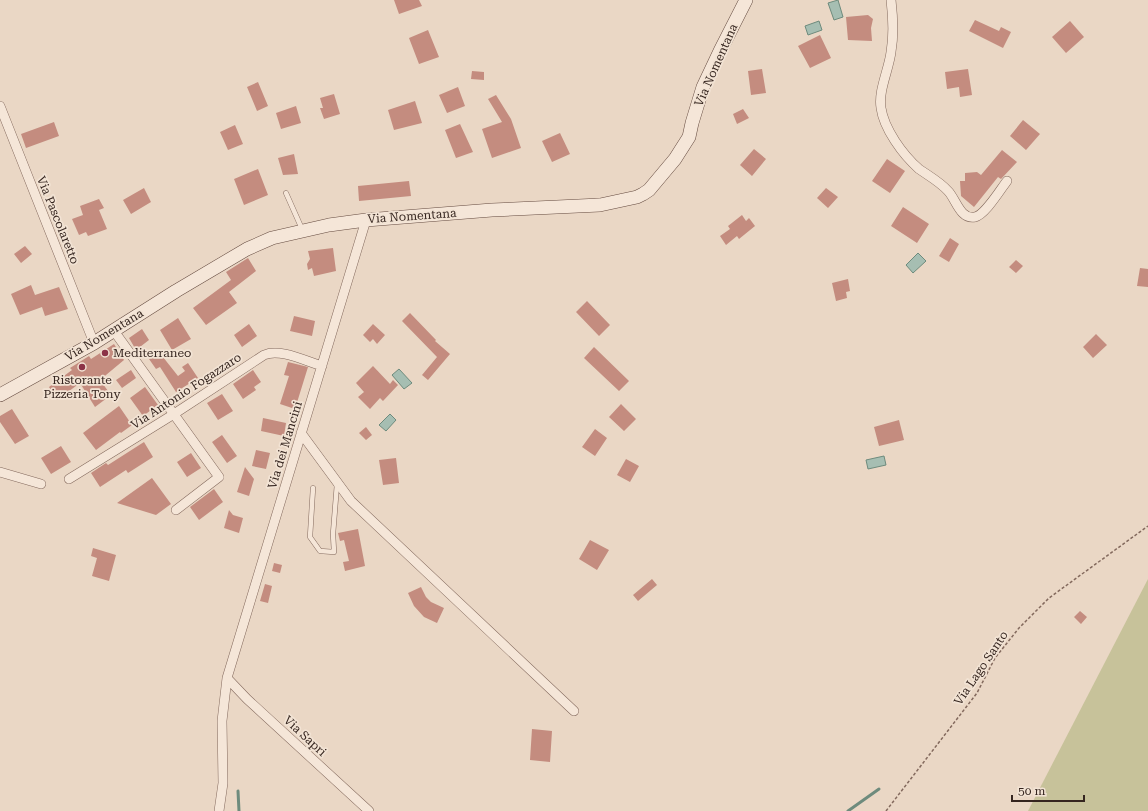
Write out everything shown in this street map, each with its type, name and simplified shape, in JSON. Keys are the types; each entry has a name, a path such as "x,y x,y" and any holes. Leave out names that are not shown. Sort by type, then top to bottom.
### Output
{"main road":[{"name":"Via Nomentana","path":"0,395 94,343 176,291 247,249 272,238 329,225 366,220 492,210 600,205 626,200 643,194 649,190 675,159 689,137 703,87 746,0"}],"street":[{"path":"891,0 893,29 892,51 880,103 885,123 897,143 913,163 947,189 952,195 959,209 969,217 976,217 983,212 1007,181"},
{"name":"Via Pascolaretto","path":"0,106 94,343"},
{"name":"Via dei Mancini","path":"219,811 223,783 222,721 227,678 366,220"},
{"path":"114,331 219,477 176,510"},
{"name":"Via Antonio Fogazzaro","path":"69,479 174,414 268,353 282,353 322,366"},
{"path":"301,433 351,501 574,711"},
{"path":"0,472 41,484"},
{"name":"Via Sapri","path":"227,678 247,699 369,811"}],"lane":[{"path":"286,192 303,230"},
{"path":"313,488 310,537 320,551 334,552 333,534 337,483"}],"path":[{"name":"Via Lago Santo","path":"886,811 977,693 995,658 1019,628 1049,598 1148,526"}],"shaded area":[{"path":"838,0 843,17 834,20 828,3"},
{"path":"819,21 822,30 808,35 805,26"},
{"path":"918,253 926,261 913,273 906,265"},
{"path":"399,369 412,383 404,389 392,375"},
{"path":"390,414 396,420 386,431 379,425"},
{"path":"884,456 886,465 868,469 866,460"},
{"path":"1148,579 1148,811 1028,811"}],"building":[{"path":"394,0 419,0 422,6 399,14"},
{"path":"868,15 873,19 871,28 872,41 848,40 846,17"},
{"path":"975,20 999,31 1001,27 1011,32 1003,48 969,31"},
{"path":"1070,21 1084,37 1066,53 1052,37"},
{"path":"428,30 439,57 419,64 409,38"},
{"path":"820,35 831,58 810,68 798,46"},
{"path":"762,69 766,93 751,95 748,71"},
{"path":"968,69 972,95 960,97 959,87 947,89 945,72"},
{"path":"472,71 484,72 484,80 471,79"},
{"path":"258,82 268,106 257,111 247,87"},
{"path":"458,87 465,106 447,113 439,95"},
{"path":"334,94 340,114 324,119 320,108 323,108 320,98"},
{"path":"496,95 511,119 521,148 492,158 482,129 502,122 488,99"},
{"path":"415,101 422,123 394,130 388,110"},
{"path":"296,106 301,123 281,129 276,113"},
{"path":"743,109 749,118 737,124 733,114"},
{"path":"1023,120 1040,134 1026,150 1010,136"},
{"path":"54,122 59,136 26,148 21,134"},
{"path":"460,124 473,152 456,158 445,130"},
{"path":"235,125 243,144 228,150 220,132"},
{"path":"560,133 570,154 552,162 542,141"},
{"path":"754,149 766,159 752,176 740,165"},
{"path":"1002,150 1017,162 1001,179 998,177 974,207 961,196 960,181 965,181 965,173 977,172 981,175"},
{"path":"294,154 298,174 283,175 278,158"},
{"path":"887,159 905,171 890,193 872,181"},
{"path":"258,169 268,195 244,205 234,179"},
{"path":"409,181 411,196 359,201 358,186"},
{"path":"144,188 151,202 131,214 123,200"},
{"path":"826,188 838,197 828,208 817,198"},
{"path":"99,199 104,208 99,210 107,229 88,236 86,232 79,235 72,219 83,215 80,206"},
{"path":"903,207 929,224 917,243 891,226"},
{"path":"742,215 746,221 749,218 755,226 739,239 737,236 726,245 720,236 730,229 728,226"},
{"path":"950,238 959,244 949,262 939,256"},
{"path":"25,246 32,254 21,263 14,254"},
{"path":"333,248 336,271 314,276 312,268 308,270 307,264 310,259 308,251"},
{"path":"248,258 256,271 229,292 237,303 206,325 193,308 231,280 226,272"},
{"path":"1016,260 1023,266 1016,273 1009,267"},
{"path":"1140,268 1148,269 1148,287 1137,286"},
{"path":"848,279 850,291 846,292 847,298 836,301 832,283"},
{"path":"31,285 35,295 59,287 68,309 45,316 42,307 20,315 11,294"},
{"path":"587,301 610,325 599,336 576,312"},
{"path":"410,313 436,340 435,341 450,354 428,380 422,375 437,357 402,321"},
{"path":"294,316 315,321 312,336 290,331"},
{"path":"178,318 191,339 172,350 160,330"},
{"path":"249,324 257,336 242,347 234,335"},
{"path":"373,324 385,335 377,344 373,339 370,342 363,335"},
{"path":"142,329 149,340 136,350 129,338"},
{"path":"1096,334 1107,345 1093,358 1083,347"},
{"path":"114,344 124,360 100,380 111,395 95,407 80,383 57,400 49,387 72,370 70,368 89,356 91,359"},
{"path":"594,347 629,381 619,391 584,358"},
{"path":"159,352 178,376 185,371 182,367 188,363 198,378 176,392 160,367 156,369 149,359"},
{"path":"288,362 308,367 295,409 280,404 289,376 284,375"},
{"path":"373,366 390,384 393,380 398,385 383,401 380,398 370,409 358,397 364,392 356,383"},
{"path":"131,370 136,378 122,388 116,380"},
{"path":"253,370 261,382 254,387 256,390 243,399 233,384"},
{"path":"145,387 158,405 143,416 130,398"},
{"path":"222,394 233,411 218,420 207,403"},
{"path":"621,404 636,419 624,431 609,417"},
{"path":"119,406 132,425 96,450 83,433"},
{"path":"12,409 29,436 15,444 0,422 0,416"},
{"path":"263,418 286,423 284,436 261,431"},
{"path":"899,420 904,440 879,446 874,427"},
{"path":"366,427 372,435 366,440 359,433"},
{"path":"595,429 607,438 595,456 582,447"},
{"path":"222,435 237,456 227,463 212,442"},
{"path":"144,442 153,457 128,473 126,470 100,487 91,473 106,463 108,465"},
{"path":"61,446 71,462 51,474 41,458"},
{"path":"256,450 270,453 266,469 252,466"},
{"path":"191,453 201,468 187,477 177,462"},
{"path":"396,458 399,483 383,485 379,460"},
{"path":"626,459 639,466 630,482 617,475"},
{"path":"245,467 254,479 249,496 237,492"},
{"path":"152,478 171,504 156,515 117,503"},
{"path":"214,489 223,502 199,520 190,507"},
{"path":"229,510 233,515 243,518 239,533 224,528"},
{"path":"358,529 365,566 345,571 343,562 349,561 344,540 340,541 338,533"},
{"path":"590,540 609,550 597,570 579,559"},
{"path":"93,548 116,555 109,581 92,576 97,558 91,556"},
{"path":"274,563 282,565 280,573 272,571"},
{"path":"652,579 657,585 638,601 633,595"},
{"path":"265,584 272,586 268,603 260,601"},
{"path":"421,587 426,597 431,602 444,608 437,623 424,617 414,606 408,593"},
{"path":"1080,611 1087,617 1081,624 1074,617"},
{"path":"532,729 552,731 550,762 530,760"}],"waterway":[{"path":"848,811 879,789"},
{"path":"238,791 239,811"}],"place":[{"name":"Mediterraneo","path":"105,353"},
{"name":"Ristorante Pizzeria Tony","path":"82,367"}]}
